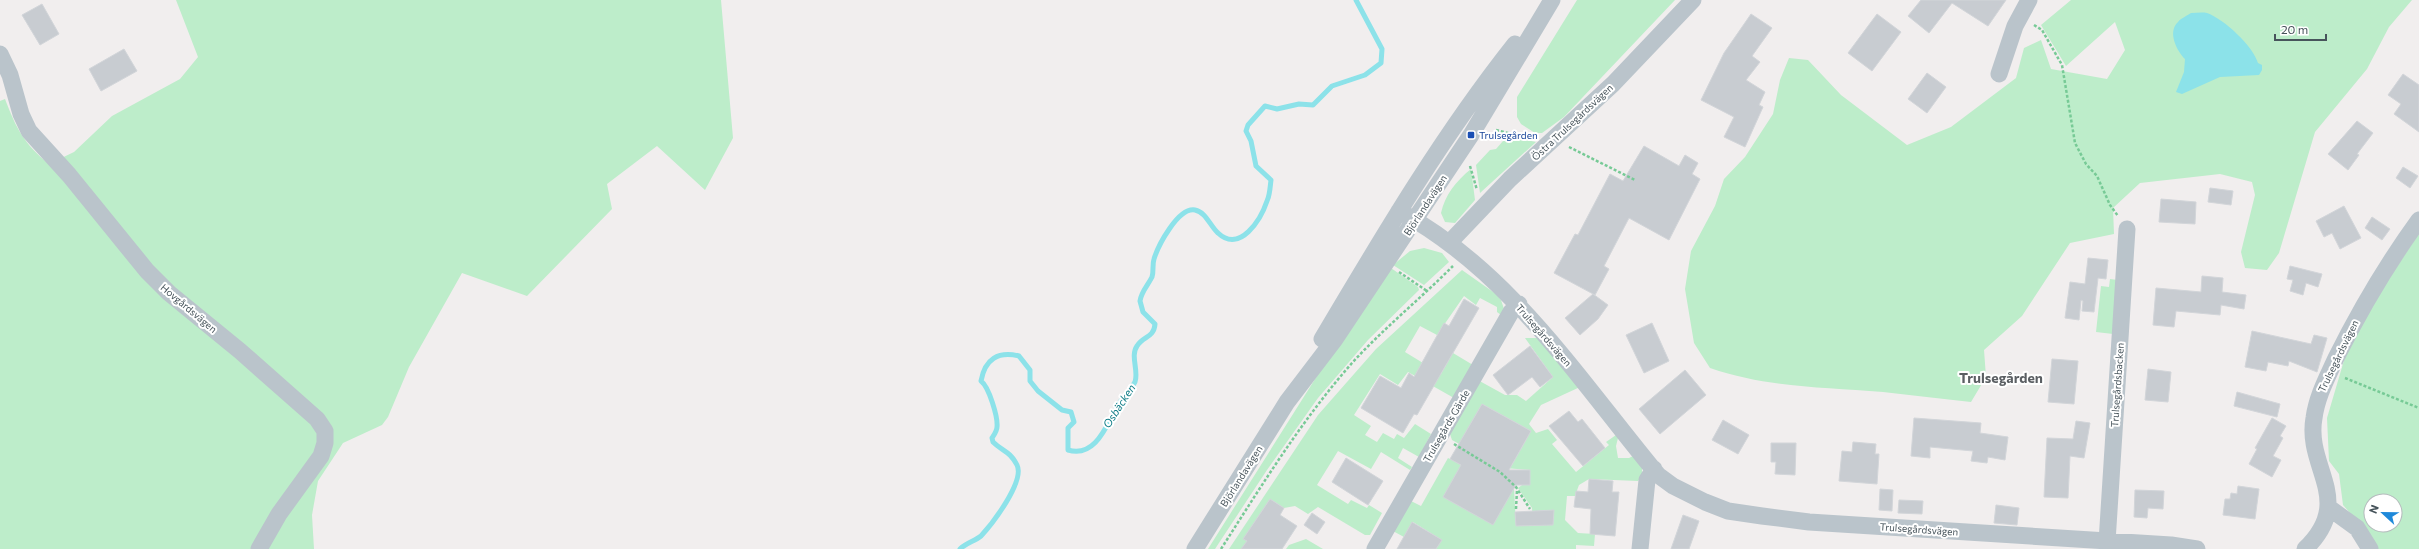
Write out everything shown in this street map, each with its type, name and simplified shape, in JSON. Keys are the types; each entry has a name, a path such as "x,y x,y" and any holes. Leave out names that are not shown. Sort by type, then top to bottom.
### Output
{"street":[{"name":"Björlandavägen","path":"1195,549 1287,402 1319,343 1399,211 1479,90 1551,0"},
{"name":"Björlandavägen","path":"1287,402 1335,339 1471,135 1551,0"},
{"name":"Östra Trulsegårdsvägen","path":"1449,243 1485,204 1581,116 1693,0"},
{"path":"1999,74 2015,26 2029,0"},
{"name":"Hovgårdsvägen","path":"0,54 10,75 21,114 29,131 69,175 147,271 169,293 240,351 317,419 325,431 325,443 322,456 279,514 259,549"},
{"name":"Trulsegårdsvägen","path":"1399,211 1449,243 1519,304 1546,334 1654,469 1680,490 1728,511 1809,522 2171,545 2197,549"},
{"name":"Trulsegårdsvägen","path":"2305,549 2322,528 2328,507 2327,492 2313,434 2318,400 2329,372 2352,325 2373,288 2419,220"},
{"name":"Trulsegårdsbacken","path":"2107,542 2127,229"},
{"name":"Trulsegårds Gärde","path":"1375,549 1511,312 1519,304"},
{"path":"1640,549 1647,480 1654,469"},
{"path":"2328,507 2357,528 2370,549"}],"path":[{"path":"2015,26 2036,25 2062,65 2075,143 2086,164 2097,176 2110,205 2127,229"},
{"path":"1467,164 1472,167 1477,191 1485,204"},
{"path":"1221,549 1289,442 1316,406 1353,362 1464,255"},
{"path":"2329,372 2419,408"},
{"path":"1440,436 1500,472 1517,490 1530,509"},
{"path":"1516,509 1517,490"}],"green space":[{"path":"176,0 721,0 733,138 705,190 657,146 607,184 612,209 527,296 462,273 409,367 388,417 382,425 343,443 318,481 312,515 314,549 0,549 0,101 5,99 13,119 22,135 40,157 49,164 74,152 112,116 180,79 198,57"},
{"path":"1577,0 1675,0 1564,117 1542,133 1535,133 1521,124 1517,117 1517,97"},
{"path":"2071,0 2412,0 2389,27 2367,69 2315,132 2279,253 2267,270 2245,268 2241,252 2255,195 2252,182 2220,174 2140,183 2113,208 2114,234 2070,243 2022,316 1984,350 1986,377 1971,402 1883,392 1796,386 1732,375 1710,368 1694,343 1685,289 1691,251 1715,206 1724,179 1745,157 1773,114 1780,80 1789,58 1808,60 1841,95 1907,145 1951,127 2016,78 2024,48 2041,40 2051,69 2107,79 2125,50 2115,22 2066,66 2041,25"},
{"path":"1503,135 1536,142 1480,193 1476,165 1490,150 1496,149 1503,141"},
{"path":"1471,169 1475,200 1455,223 1445,222 1441,213 1445,200 1456,183"},
{"path":"2419,233 2419,549 2376,549 2373,539 2368,533 2403,533 2403,493 2363,493 2363,528 2343,505 2339,474 2329,461 2327,418 2345,357 2367,312"},
{"path":"1424,248 1442,253 1449,262 1424,285 1393,265 1410,251"},
{"path":"1391,268 1418,287 1419,290 1368,340 1318,398 1267,470 1215,549 1208,549 1322,368"},
{"path":"1462,270 1496,294 1501,300 1504,309 1501,315 1497,312 1497,307 1480,298 1476,305 1464,296 1437,335 1420,326 1405,352 1441,374 1453,353 1473,365 1454,398 1408,372 1398,385 1380,374 1354,415 1371,426 1365,435 1377,442 1383,433 1394,439 1397,434 1404,438 1415,424 1431,434 1419,457 1403,448 1398,458 1412,467 1410,470 1381,452 1371,469 1338,451 1317,485 1348,504 1351,500 1367,508 1369,505 1382,513 1370,535 1365,535 1318,507 1308,514 1295,506 1284,508 1270,499 1244,539 1259,549 1229,549 1318,415 1376,349"},
{"path":"2110,279 2118,280 2113,334 2096,332 2101,286 2109,287"},
{"path":"1525,338 1538,338 1580,387 1541,405 1529,424 1536,433 1548,429 1557,440 1552,444 1576,472 1609,445 1606,442 1616,435 1618,438 1616,446 1618,458 1629,458 1635,455 1642,467 1642,475 1638,481 1589,479 1579,485 1575,496 1567,496 1565,520 1578,533 1595,534 1594,546 1576,545 1576,549 1436,549 1442,540 1413,522 1404,537 1391,530 1409,500 1421,506 1448,458 1461,465 1466,456 1514,488 1516,526 1533,525 1532,508 1518,488 1522,485 1530,485 1530,470 1505,468 1494,455 1512,465 1531,431 1482,404 1463,437 1472,451 1452,440 1450,434 1476,379 1505,395 1517,395 1526,401 1553,377"},
{"path":"1306,539 1323,549 1286,549 1289,545"}],"water":[{"path":"2191,13 2207,13 2214,16 2237,34 2250,49 2258,63 2262,65 2262,70 2259,75 2220,77 2182,94 2176,92 2184,72 2185,59 2176,46 2173,31 2175,26 2182,18"}],"building":[{"path":"1921,0 2006,0 1988,26 1952,3 1929,33 1908,16"},
{"path":"42,4 59,34 40,45 22,15"},
{"path":"1751,14 1772,28 1752,56 1760,62 1746,80 1765,92 1759,105 1763,107 1745,147 1724,137 1734,117 1701,100 1724,53"},
{"path":"1877,14 1901,32 1872,71 1848,53"},
{"path":"124,49 137,71 101,91 89,69"},
{"path":"1927,73 1946,87 1927,113 1908,99"},
{"path":"2403,74 2419,85 2419,132 2394,114 2401,104 2388,95"},
{"path":"2357,121 2373,133 2357,154 2359,155 2348,170 2328,154"},
{"path":"1644,146 1679,166 1685,155 1698,163 1692,174 1700,179 1669,240 1629,218 1604,266 1609,269 1595,295 1554,273 1575,234 1578,235 1610,174 1623,181"},
{"path":"2403,167 2418,176 2410,188 2396,178"},
{"path":"2210,188 2233,191 2231,205 2208,202"},
{"path":"2161,199 2196,202 2195,224 2159,222"},
{"path":"2344,206 2361,238 2340,249 2332,233 2324,237 2316,221"},
{"path":"2372,217 2390,229 2382,240 2365,228"},
{"path":"2088,258 2108,260 2106,279 2098,278 2094,312 2082,311 2083,301 2081,300 2079,320 2065,318 2070,282 2085,284"},
{"path":"2290,266 2322,274 2318,287 2306,283 2303,295 2290,291 2293,280 2287,279"},
{"path":"2202,276 2223,278 2222,292 2246,295 2244,309 2221,305 2220,315 2176,311 2174,327 2153,325 2156,288 2201,292"},
{"path":"1593,294 1608,305 1598,319 1580,335 1565,318"},
{"path":"1464,299 1479,308 1417,415 1414,414 1403,433 1361,408 1380,376 1401,388 1409,373 1414,377 1444,323 1449,326"},
{"path":"1652,323 1669,361 1644,373 1626,335"},
{"path":"2252,331 2311,344 2314,335 2327,338 2317,372 2289,361 2288,366 2268,362 2266,371 2245,367"},
{"path":"1530,346 1553,377 1540,387 1532,377 1508,395 1493,375"},
{"path":"2052,359 2078,361 2074,404 2048,402"},
{"path":"2148,369 2171,372 2168,402 2145,400"},
{"path":"1685,370 1706,395 1660,434 1639,409"},
{"path":"2237,392 2280,404 2277,417 2234,406"},
{"path":"1482,404 1531,431 1509,470 1530,470 1530,485 1516,485 1493,525 1443,497 1461,465 1450,459"},
{"path":"1569,411 1578,422 1582,419 1605,448 1583,466 1549,426"},
{"path":"1914,418 1981,423 1980,433 2008,437 2005,460 1988,457 1987,463 1971,461 1973,451 1930,447 1930,458 1911,456"},
{"path":"2272,418 2286,426 2280,436 2283,438 2273,456 2281,460 2272,477 2249,464 2257,449 2255,448"},
{"path":"1723,420 1749,435 1738,454 1712,440"},
{"path":"2076,421 2090,423 2084,458 2070,456 2068,498 2044,497 2047,438 2073,439"},
{"path":"1853,442 1876,444 1875,454 1879,454 1877,484 1839,481 1842,451 1852,452"},
{"path":"1771,443 1796,443 1795,475 1775,474 1776,462 1771,462"},
{"path":"1346,458 1383,481 1368,505 1332,482"},
{"path":"1589,479 1613,481 1612,492 1619,492 1615,536 1590,534 1591,509 1574,507 1576,491 1588,492"},
{"path":"2238,486 2259,489 2255,519 2223,515 2225,499 2230,499 2231,493 2237,494"},
{"path":"1880,489 1893,490 1892,511 1879,510"},
{"path":"2135,490 2164,491 2163,509 2148,508 2147,518 2134,517"},
{"path":"1270,499 1284,508 1280,515 1297,526 1282,549 1241,549 1247,541 1243,539"},
{"path":"1899,500 1923,501 1922,514 1898,513"},
{"path":"1996,505 2019,508 2017,525 1994,523"},
{"path":"1554,510 1553,525 1516,526 1515,512"},
{"path":"1312,513 1325,522 1317,534 1304,525"},
{"path":"1683,515 1699,521 1689,549 1671,549"},
{"path":"1412,522 1442,540 1436,549 1397,549"}],"waterway":[{"name":"Osbäcken","path":"960,549 981,536 993,522 1012,491 1018,472 1017,465 1012,457 993,442 992,438 997,428 996,416 990,396 981,381 983,373 989,362 999,356 1019,356 1030,370 1030,381 1038,391 1062,410 1071,412 1074,422 1068,428 1068,450 1078,451 1087,449 1094,444 1106,428 1120,402 1135,382 1136,373 1134,354 1137,346 1153,332 1155,324 1143,312 1140,301 1143,292 1152,277 1153,261 1156,253 1170,228 1182,215 1189,211 1195,210 1202,213 1215,230 1226,238 1234,239 1242,237 1255,225 1260,217 1269,196 1271,180 1256,166 1251,141 1246,131 1248,125 1265,106 1277,109 1299,104 1313,105 1332,86 1365,75 1381,63 1382,49 1356,0"}],"place":[{"name":"Trulsegården","path":"1471,135"}],"district":[{"name":"Trulsegården","path":"2001,378"}]}
